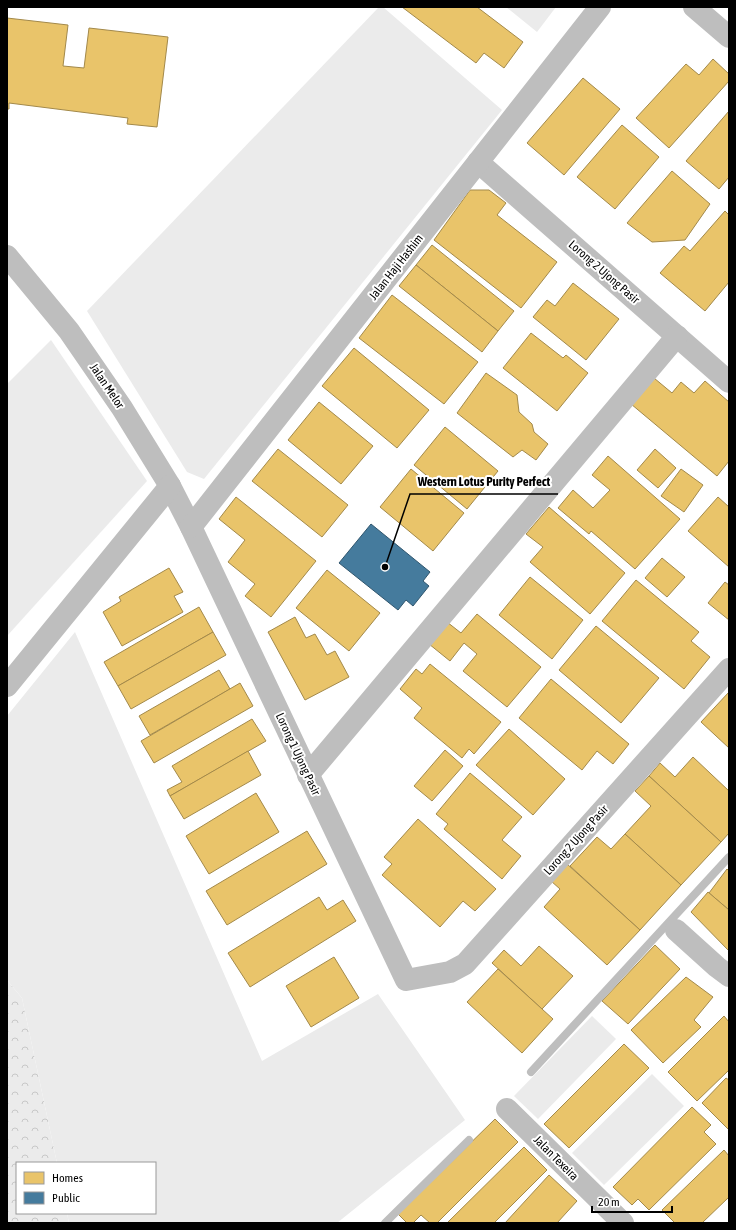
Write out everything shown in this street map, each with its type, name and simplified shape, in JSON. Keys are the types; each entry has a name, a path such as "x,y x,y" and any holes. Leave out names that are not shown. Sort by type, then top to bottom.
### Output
{"street":[{"name":"Jalan Haji Hashim","path":"191,527 600,7"},
{"path":"694,7 729,37"},
{"name":"Lorong 2 Ujong Pasir","path":"478,162 729,382"},
{"name":"Jalan Melor","path":"7,256 69,331 122,408 170,486 191,527"},
{"path":"308,775 676,336"},
{"path":"7,686 170,486"},
{"name":"Lorong 1 Ujong Pasir","path":"191,527 406,980"},
{"name":"Lorong 2 Ujong Pasir","path":"406,980 450,972 464,964 729,669"},
{"path":"676,930 729,976"},
{"name":"Jalan Texeira","path":"507,1109 622,1223"}],"green space":[{"path":"379,7 383,7 502,110 204,479 187,472 87,311"},
{"path":"506,7 556,7 537,32"},
{"path":"51,340 147,481 7,636 7,384"},
{"path":"75,632 262,1061 378,994 465,1120 337,1223 69,1223 67,1214 156,1214 156,1162 57,1162 22,998 7,980 7,716"},
{"path":"7,980 22,998 57,1162 16,1162 16,1214 67,1214 69,1223 7,1223"},
{"path":"592,1016 616,1039 538,1119 514,1096"},
{"path":"652,1074 684,1106 604,1185 572,1153"}],"building: Homes":[{"path":"402,7 477,7 523,42 504,68 484,53 476,63"},
{"path":"7,18 68,25 63,66 84,68 89,28 168,37 157,127 127,124 128,118 9,103 9,109 7,109"},
{"path":"713,59 729,74 729,81 669,148 636,118 686,64 699,75"},
{"path":"583,78 620,109 564,175 527,143"},
{"path":"729,111 729,177 719,189 686,161"},
{"path":"622,125 659,157 615,209 577,177"},
{"path":"672,171 710,204 685,240 652,242 627,223"},
{"path":"470,190 489,190 506,203 497,215 557,262 521,308 434,240"},
{"path":"725,211 729,215 729,282 705,311 660,273 684,246 690,251"},
{"path":"432,245 514,311 498,331 416,265"},
{"path":"416,265 498,331 482,352 399,286"},
{"path":"573,283 619,319 586,360 533,317 547,300 555,306"},
{"path":"392,295 478,362 444,404 359,338"},
{"path":"531,333 563,358 566,355 588,373 557,411 503,368"},
{"path":"354,348 429,410 397,448 322,386"},
{"path":"486,373 517,395 519,412 532,424 534,432 548,444 536,460 522,450 513,457 457,413"},
{"path":"654,378 672,393 681,382 694,393 705,381 729,402 729,461 717,476 631,404"},
{"path":"319,402 373,446 341,484 288,440"},
{"path":"445,427 498,471 467,509 414,465"},
{"path":"278,449 348,505 322,537 252,481"},
{"path":"655,449 676,468 658,488 637,470"},
{"path":"608,456 680,519 635,569 591,531 589,534 558,508 573,490 593,508 610,490 592,475"},
{"path":"411,469 464,513 433,551 380,507"},
{"path":"681,469 703,485 684,512 661,496"},
{"path":"236,497 316,561 271,617 245,596 255,584 228,562 245,540 219,519"},
{"path":"718,497 729,507 729,567 688,531"},
{"path":"549,507 625,573 590,614 530,562 543,547 526,534"},
{"path":"662,558 685,577 667,597 645,578"},
{"path":"169,568 183,592 174,596 183,612 122,646 103,612 121,601 119,597"},
{"path":"327,570 380,613 349,651 296,608"},
{"path":"530,577 583,620 552,659 499,615"},
{"path":"636,580 699,632 691,641 710,657 684,689 602,621"},
{"path":"725,582 729,585 729,620 708,603"},
{"path":"199,607 213,632 118,686 104,662"},
{"path":"477,614 541,667 507,707 463,671 477,654 464,643 450,661 429,644 447,622 461,633"},
{"path":"295,617 306,638 315,634 327,655 335,651 349,677 305,700 268,632"},
{"path":"596,626 659,678 621,723 559,670"},
{"path":"213,632 226,655 131,709 118,686"},
{"path":"430,664 501,722 474,754 469,749 462,758 414,718 422,708 400,689 416,669 422,674"},
{"path":"219,670 230,689 150,735 139,716"},
{"path":"551,679 629,744 613,764 597,751 582,770 519,718"},
{"path":"240,683 253,706 154,763 141,741"},
{"path":"729,692 729,748 701,722"},
{"path":"252,719 266,741 170,796 167,790 182,782 172,766"},
{"path":"509,729 565,779 533,815 476,765"},
{"path":"445,750 463,766 432,801 414,786"},
{"path":"248,751 261,775 184,819 170,796"},
{"path":"693,757 729,791 729,833 721,842 649,776 660,763 675,777"},
{"path":"470,773 522,817 502,840 521,856 502,879 444,829 448,824 436,814"},
{"path":"649,776 721,842 681,885 625,834 651,806 635,791"},
{"path":"256,793 279,832 209,874 186,836"},
{"path":"418,819 496,889 475,911 463,901 440,927 382,875 392,864 384,857"},
{"path":"307,831 327,864 227,925 206,891"},
{"path":"625,834 681,885 640,930 570,866 597,837 611,849"},
{"path":"567,864 640,930 607,965 544,907 560,889 551,881"},
{"path":"727,869 729,871 729,910 709,893"},
{"path":"708,892 729,910 729,951 691,912"},
{"path":"319,897 327,910 343,900 356,921 250,987 228,953"},
{"path":"655,945 680,969 628,1024 602,1001"},
{"path":"539,946 573,976 542,1009 492,963 504,950 521,966"},
{"path":"334,957 359,998 311,1027 286,986"},
{"path":"498,969 553,1019 522,1053 467,1002"},
{"path":"686,977 713,997 694,1020 701,1027 663,1063 631,1030"},
{"path":"724,1016 729,1022 729,1070 697,1101 668,1072"},
{"path":"624,1044 649,1068 569,1148 544,1124"},
{"path":"726,1078 729,1080 729,1130 702,1103"},
{"path":"692,1107 711,1125 704,1132 716,1144 649,1210 638,1199 632,1205 613,1187"},
{"path":"495,1119 518,1142 437,1223 430,1223 421,1215 413,1223 407,1223 398,1214"},
{"path":"524,1147 547,1170 494,1223 447,1223"},
{"path":"724,1150 729,1156 729,1197 702,1223 675,1223 662,1210"},
{"path":"549,1175 577,1201 557,1223 505,1223"}],"building: Public":[{"path":"371,524 430,572 423,581 429,586 413,606 406,600 398,610 339,563"}],"waterway":[{"path":"531,1072 729,857"},
{"path":"385,1223 469,1140"}],"place":[{"name":"Western Lotus Purity Perfect","path":"385,567"}]}
